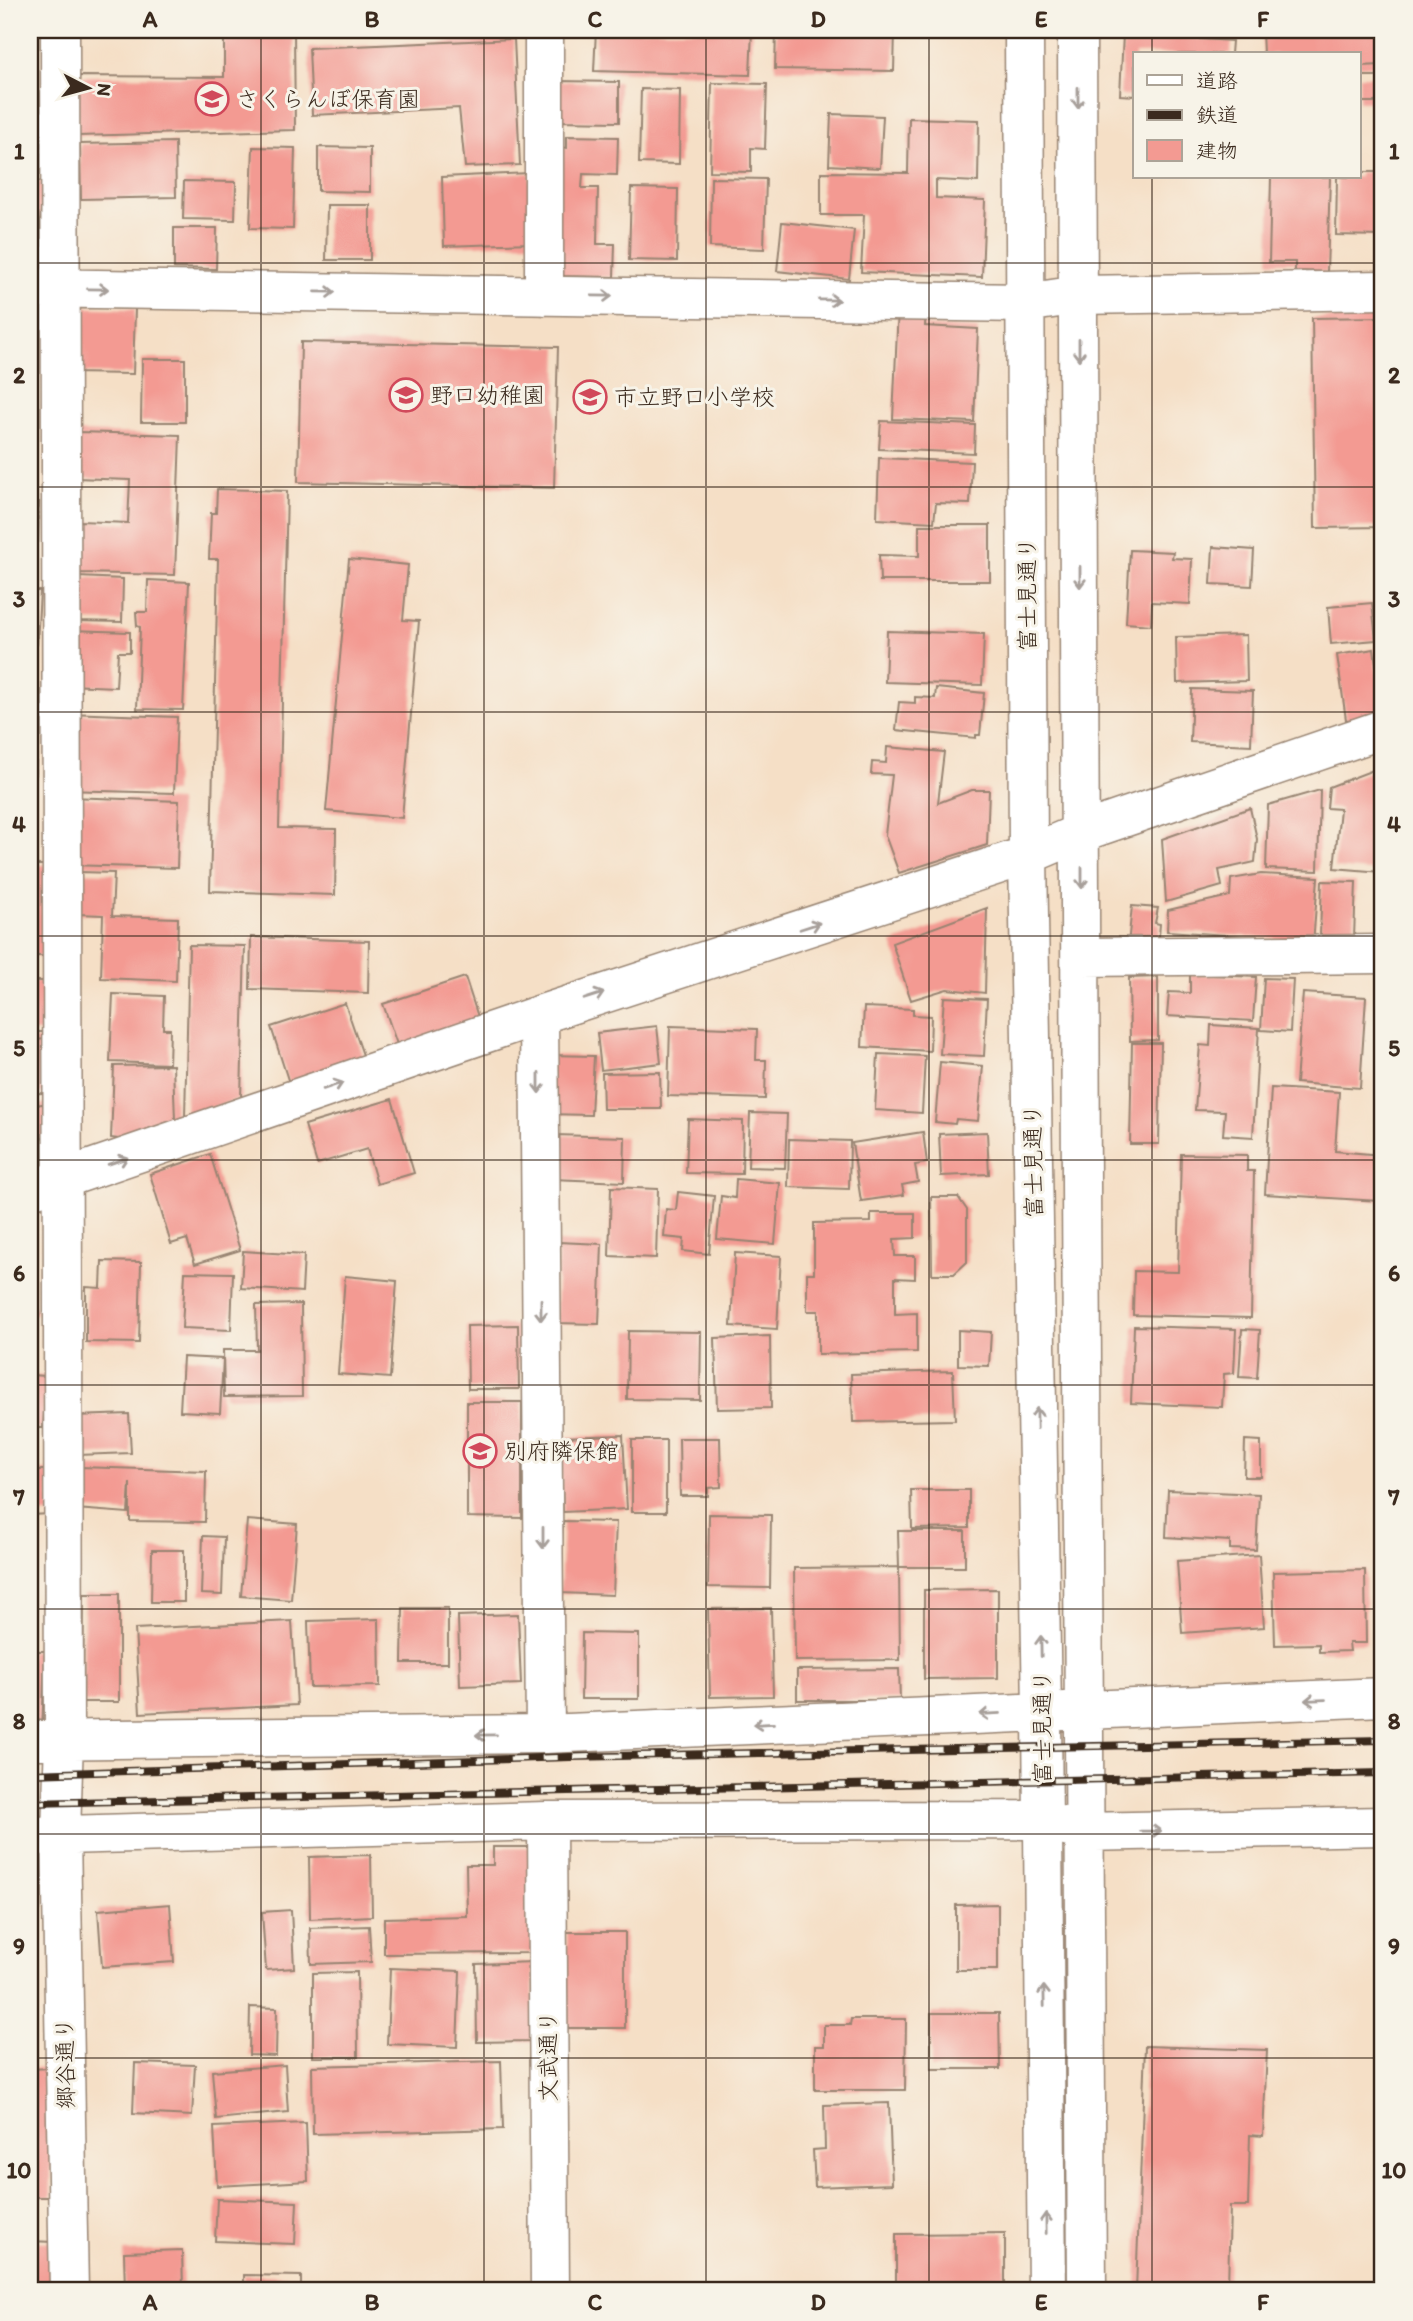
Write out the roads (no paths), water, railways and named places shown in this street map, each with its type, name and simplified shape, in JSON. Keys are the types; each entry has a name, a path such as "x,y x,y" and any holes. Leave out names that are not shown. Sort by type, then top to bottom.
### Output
{"street":[{"name":"郷谷通り","path":"60,30 45,288 46,1835 69,2291"},
{"path":"544,30 544,296"},
{"name":"富士見通り","path":"1024,30 1028,855 1042,1712 1047,2291"},
{"name":"富士見通り","path":"1077,30 1082,832 1081,1709 1087,2291"},
{"path":"45,288 1025,303 1079,295 1383,290"},
{"path":"46,1185 539,1014 1028,855 1082,832 1383,729"},
{"path":"1082,957 1383,954"},
{"path":"539,1014 545,1734"},
{"path":"47,1739 545,1734 1383,1697"},
{"path":"46,1835 547,1821 1042,1820 1083,1832 1383,1826"},
{"name":"文武通り","path":"547,1821 550,2291"}],"railway":[{"path":"30,1774 570,1757 1383,1740"},
{"path":"30,1803 1383,1773"}],"place":[{"name":"さくらんぼ保育園","path":"212,99"},
{"name":"野口幼稚園","path":"406,395"},
{"name":"市立野口小学校","path":"590,397"},
{"name":"別府隣保館","path":"480,1451"}]}
